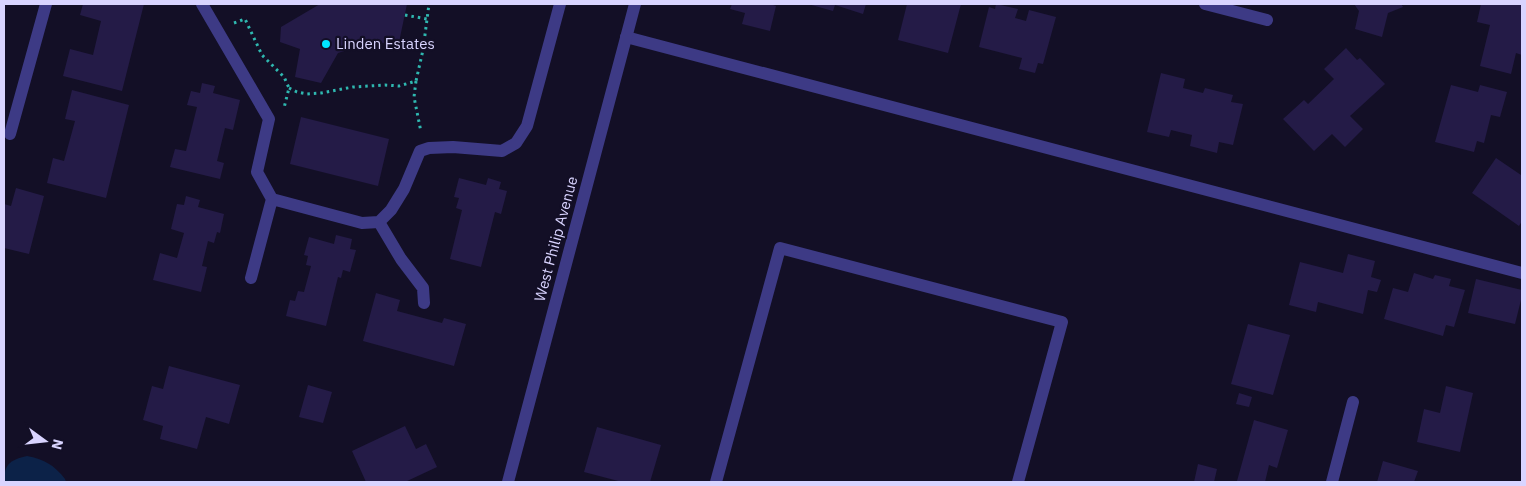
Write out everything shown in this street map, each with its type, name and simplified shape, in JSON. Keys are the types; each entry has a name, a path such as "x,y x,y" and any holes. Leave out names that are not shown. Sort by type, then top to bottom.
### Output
{"street":[{"path":"10,134 46,4"},
{"path":"202,4 269,119 257,172 272,199 251,278"},
{"path":"272,199 362,223 379,222 391,210 404,188 420,151 428,148 453,147 502,151 516,143 527,126 560,4"},
{"name":"West Philip Avenue","path":"508,482 635,4"},
{"path":"1206,4 1267,20"},
{"path":"626,37 1522,273"},
{"path":"379,222 401,259 423,288 424,303"},
{"path":"716,482 780,248 1062,322 1018,482"},
{"path":"1332,482 1353,402"}],"path":[{"path":"428,148 423,138 414,97 429,4"},
{"path":"405,15 427,19"},
{"path":"216,29 245,19 262,55 284,77 289,88 297,92 307,94 353,87 399,86 416,81"},
{"path":"269,119 280,120 289,88"}],"water":[{"path":"27,456 39,459 53,466 66,482 4,482 5,471 9,464 16,459"}],"building":[{"path":"83,4 144,4 122,91 63,76 70,49 93,55 101,21 80,15"},
{"name":"Linden Estates","path":"320,4 407,4 398,47 376,41 338,53 321,83 295,77 300,49 280,42 281,27"},
{"path":"732,4 770,4 776,6 770,31 742,24 745,13 730,9"},
{"path":"808,4 866,4 863,14 835,5 833,11"},
{"path":"907,4 961,4 948,53 898,40"},
{"path":"996,4 1018,9 1015,18 1026,21 1029,10 1056,17 1043,64 1038,63 1035,73 1019,69 1022,58 979,47 989,7 995,9"},
{"path":"1354,4 1401,4 1403,7 1388,13 1382,37 1355,29 1359,11"},
{"path":"1481,4 1522,4 1522,55 1516,53 1511,74 1480,66 1490,25 1477,22"},
{"path":"1346,48 1357,60 1360,58 1385,84 1350,116 1363,129 1345,147 1332,134 1314,151 1283,119 1304,100 1308,104 1334,79 1324,69"},
{"path":"1161,73 1185,79 1183,88 1203,93 1205,88 1233,95 1231,102 1243,104 1233,145 1219,142 1217,153 1190,146 1192,135 1171,130 1169,137 1147,132"},
{"path":"202,83 215,86 213,93 240,100 233,130 225,128 217,161 224,163 220,179 170,167 175,149 186,151 197,107 187,105 191,91 200,93"},
{"path":"1451,85 1478,92 1480,85 1507,92 1500,117 1491,115 1484,143 1477,141 1474,152 1435,142"},
{"path":"72,90 129,105 106,198 47,183 53,158 64,161 75,121 65,119"},
{"path":"301,117 389,139 378,186 290,164"},
{"path":"1496,158 1522,174 1522,221 1519,226 1472,193"},
{"path":"459,178 486,185 488,178 501,182 499,189 507,191 501,214 495,212 481,267 450,259 462,210 456,208 459,198 454,197"},
{"path":"16,188 44,196 29,254 4,248 4,204 11,206"},
{"path":"186,196 200,200 198,207 224,214 220,233 217,232 214,243 208,241 202,266 207,267 201,292 153,280 160,253 177,258 184,233 171,229 177,204 184,205"},
{"path":"336,235 352,239 350,249 356,250 350,272 343,270 341,278 338,277 326,326 286,316 290,300 295,301 298,291 304,292 311,266 306,265 308,256 304,255 309,237 334,244"},
{"path":"1348,254 1375,261 1371,277 1381,280 1377,292 1368,290 1363,314 1318,302 1316,312 1289,305 1300,262 1343,273"},
{"path":"1414,273 1433,279 1435,275 1451,279 1449,286 1465,290 1454,327 1446,325 1443,336 1384,319 1393,288 1408,292"},
{"path":"1476,279 1522,290 1515,324 1468,313"},
{"path":"376,293 400,300 397,311 442,323 444,318 466,324 454,366 363,341"},
{"path":"1248,324 1290,335 1273,395 1231,384"},
{"path":"169,366 240,385 229,424 206,417 197,449 160,439 163,426 143,420 152,386 163,389"},
{"path":"308,385 332,392 323,423 299,417"},
{"path":"1446,386 1473,393 1460,452 1417,442 1424,409 1440,413"},
{"path":"1239,393 1252,397 1249,407 1236,404"},
{"path":"1254,420 1288,430 1277,468 1269,465 1265,482 1241,482 1237,481"},
{"path":"405,426 416,449 426,444 437,467 405,482 366,482 352,451"},
{"path":"597,427 661,445 650,482 622,482 584,472"},
{"path":"1383,461 1418,471 1414,482 1377,482"},
{"path":"1198,464 1217,469 1214,482 1194,482"}],"place":[{"name":"Linden Estates","path":"326,44"}]}
